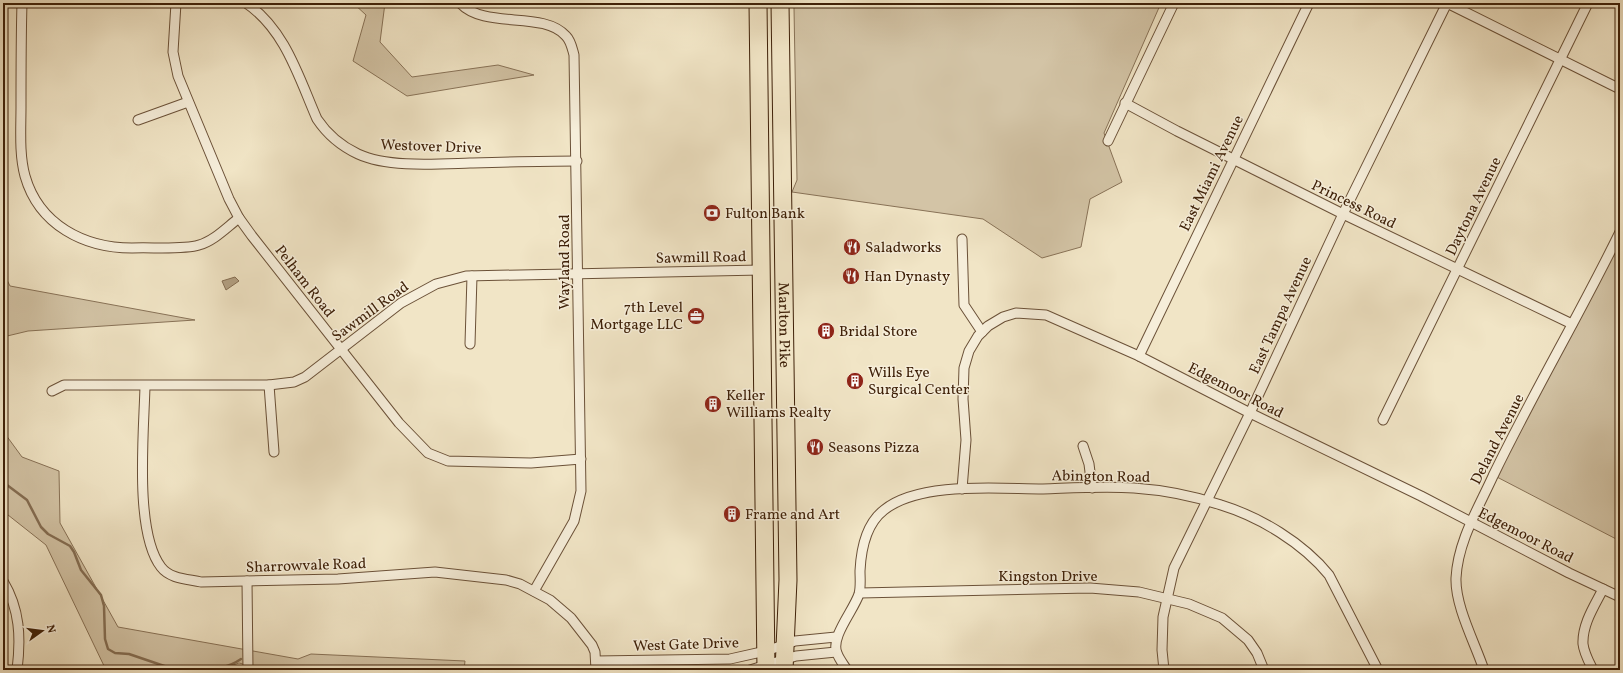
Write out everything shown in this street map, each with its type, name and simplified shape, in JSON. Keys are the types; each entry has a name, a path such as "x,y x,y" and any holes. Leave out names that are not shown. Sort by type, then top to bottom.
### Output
{"highway":[{"name":"Marlton Pike","path":"758,3 761,270 773,660"},
{"name":"Marlton Pike","path":"773,660 788,580 780,3"}],"street":[{"path":"22,3 20,62 22,154 25,176 34,196 46,214 63,230 84,240 121,248 199,246 214,238 239,218"},
{"name":"Pelham Road","path":"176,3 173,52 178,76 229,199 239,218 340,350 399,423 419,444 437,458 448,461 531,463 581,459"},
{"name":"Westover Drive","path":"246,3 267,20 277,33 317,119 325,132 359,154 378,160 440,164 577,160"},
{"name":"Wayland Road","path":"460,3 474,13 544,24 566,35 571,43 574,55 577,160 581,491 574,521 534,591"},
{"path":"1108,140 1174,3"},
{"name":"East Miami Avenue","path":"1139,356 1309,3"},
{"path":"1447,3 1620,89"},
{"name":"East Tampa Avenue","path":"1164,670 1162,644 1163,617 1166,598 1174,568 1250,413 1343,214 1447,3"},
{"name":"Daytona Avenue","path":"1383,420 1562,59 1588,3"},
{"path":"138,120 188,102"},
{"name":"Princess Road","path":"1125,103 1233,160 1415,250 1572,324"},
{"name":"Deland Avenue","path":"1484,670 1459,602 1456,580 1460,548 1510,441 1620,232"},
{"path":"962,239 964,306 982,332"},
{"name":"Sawmill Road","path":"52,391 64,385 269,385 294,382 305,377 401,303 420,291 450,279 472,276 761,270"},
{"path":"470,344 472,276"},
{"name":"Edgemoor Road","path":"962,490 966,440 963,398 964,368 969,351 982,332 988,326 1003,317 1016,313 1046,315 1139,356 1250,413 1472,522 1569,573 1620,597"},
{"path":"269,385 274,452"},
{"name":"Sharrowvale Road","path":"145,386 143,494 146,525 154,555 162,568 179,578 201,582 338,579 435,572 506,580 534,591 550,600 579,628 592,645 596,666"},
{"path":"1083,446 1089,464 1092,488"},
{"name":"Abington Road","path":"860,593 861,556 866,536 874,521 883,510 898,500 914,495 946,490 1092,488 1142,489 1206,501 1222,506 1263,524 1297,544 1320,563 1329,575 1378,670"},
{"path":"3,581 15,607 20,627 17,670"},
{"path":"247,581 248,670"},
{"name":"Kingston Drive","path":"860,593 1090,588 1139,592 1189,604 1222,618 1236,628 1248,640 1257,653 1264,670"},
{"path":"1593,670 1583,644 1584,634 1587,622 1603,589"},
{"path":"847,670 836,645 860,593"},
{"path":"773,660 799,641 836,645"},
{"path":"773,660 796,656 836,645"},
{"name":"West Gate Drive","path":"596,666 730,659 773,660"}],"shaded area":[{"path":"353,3 385,3 380,42 412,77 498,65 534,75 407,96 353,61 366,15"},
{"path":"796,3 1161,3 1104,133 1122,182 1090,199 1081,247 1042,258 983,219 792,192 797,180 794,8"},
{"path":"1610,252 1620,257 1620,541 1495,476"},
{"path":"3,272 10,286 195,320 28,331 3,337"},
{"path":"235,277 239,281 226,290 222,281"},
{"path":"3,431 22,457 59,471 60,523 118,627 298,659 311,654 465,661 464,670 266,670 239,663 219,670 106,670 46,545 3,511"}],"waterway":[{"path":"3,482 27,500 41,527 48,534 70,546 74,552 81,570 101,595 104,606 105,639 108,649 115,653 129,654 176,670"},
{"path":"187,670 228,666 241,659"}],"place":[{"name":"Fulton Bank","path":"712,213"},
{"name":"Saladworks","path":"852,247"},
{"name":"Han Dynasty","path":"851,276"},
{"name":"7th Level Mortgage LLC","path":"696,316"},
{"name":"Bridal Store","path":"826,331"},
{"name":"Wills Eye Surgical Center","path":"855,381"},
{"name":"Keller Williams Realty","path":"713,404"},
{"name":"Seasons Pizza","path":"815,447"},
{"name":"Frame and Art","path":"732,514"}]}
